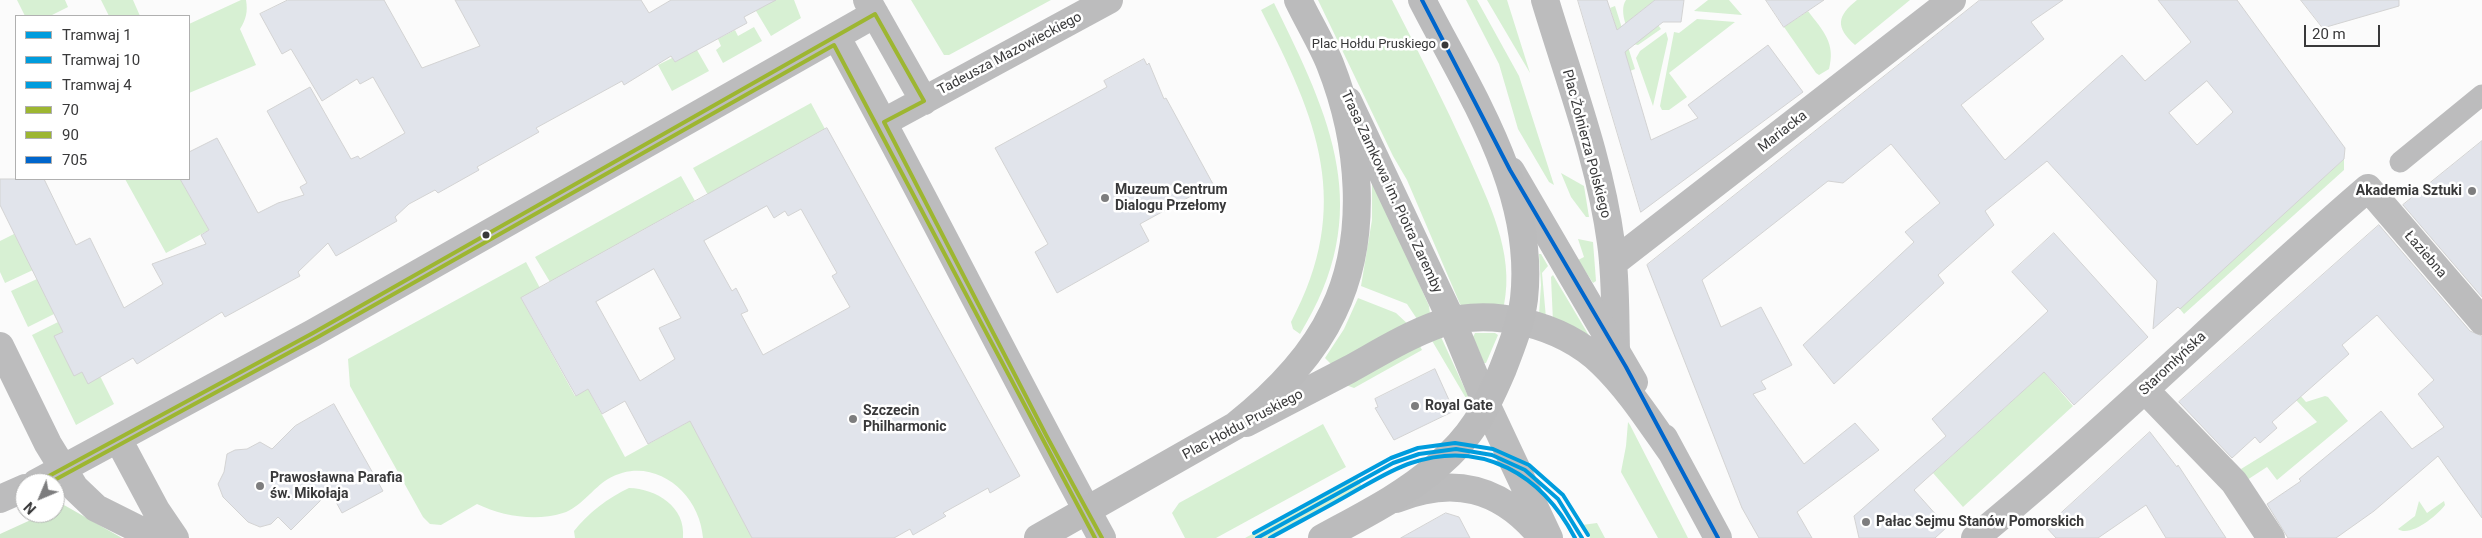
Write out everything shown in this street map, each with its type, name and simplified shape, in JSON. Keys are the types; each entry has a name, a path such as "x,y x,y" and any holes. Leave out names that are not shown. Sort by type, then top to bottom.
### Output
{"main road":[{"name":"Trasa Zamkowa im. Piotra Zaremby","path":"1224,434 1261,404 1303,358 1333,312 1348,268 1357,206 1356,169 1351,132 1330,64 1298,0"},
{"path":"1322,538 1396,497 1437,467 1456,449 1476,426 1487,406 1519,322 1524,283 1521,226 1511,186 1487,125 1422,0"},
{"name":"Plac Hołdu Pruskiego","path":"1038,538 1224,434"}],"street":[{"name":"Tadeusza Mazowieckiego","path":"884,122 1109,0"},
{"name":"Plac Żołnierza Polskiego","path":"1545,0 1594,162 1608,224 1613,263 1616,350"},
{"name":"Mariacka","path":"1613,263 1952,0"},
{"path":"56,473 313,333 836,36 871,7 924,100"},
{"path":"836,36 884,122 1102,538"},
{"name":"Trasa Zamkowa im. Piotra Zaremby","path":"1330,64 1452,321"},
{"path":"2400,162 2482,95"},
{"name":"Plac Żołnierza Polskiego","path":"1487,125 1536,215 1616,350 1718,538"},
{"name":"Łaziebna","path":"2368,188 2482,321"},
{"name":"Staromłyńska","path":"1975,538 2145,390 2280,264 2368,188"},
{"name":"Plac Żołnierza Polskiego","path":"1452,321 1489,318 1519,322 1534,325 1566,338 1602,362 1626,390 1672,453"},
{"path":"1452,321 1487,406 1549,538"},
{"name":"Plac Hołdu Pruskiego","path":"1224,434 1419,332 1452,321"},
{"path":"0,346 48,444 74,488 96,508 156,538"},
{"path":"2145,390 2234,482 2271,538"},
{"path":"118,440 156,510 175,538"},
{"path":"1367,513 1417,491 1436,487 1463,488 1488,494 1509,505 1542,538"},
{"path":"0,500 15,493"}],"green space":[{"path":"17,0 65,0 68,7 52,15 24,15"},
{"path":"101,0 133,0 140,15 108,15"},
{"path":"241,0 246,0 247,12 240,29 256,65 190,93 190,24"},
{"path":"756,0 794,0 801,18 771,36 756,11 760,8"},
{"path":"911,0 1051,0 949,55 944,55"},
{"path":"1318,0 1392,0 1450,116 1498,227 1506,266 1504,305 1497,308 1463,307 1460,304 1407,180 1393,156"},
{"path":"1466,0 1477,0 1519,76 1554,185 1549,182 1518,129 1499,64"},
{"path":"1487,0 1507,0 1530,73"},
{"path":"1626,0 1655,0 1626,23 1658,25 1661,29 1638,45 1633,44 1625,22 1623,10"},
{"path":"1708,0 1729,0 1742,15 1694,11"},
{"path":"1857,0 1910,0 1855,45 1844,33 1841,22 1845,11"},
{"path":"1274,3 1313,86 1327,126 1337,166 1340,206 1336,247 1323,289 1300,334 1293,329 1291,322 1310,279 1321,239 1324,200 1321,163 1312,126 1298,88 1261,10"},
{"path":"1615,6 1635,69 1630,71 1610,8"},
{"path":"1808,11 1827,38 1831,52 1829,69 1819,75 1784,27"},
{"path":"1697,19 1735,22 1669,73 1687,97 1669,110 1662,110 1660,106 1674,32 1679,33"},
{"path":"754,27 762,41 723,63 716,50 721,46 718,39 735,30 738,36"},
{"path":"1666,32 1668,39 1653,106 1636,58 1640,51"},
{"path":"697,50 709,71 672,91 658,65 672,58 675,62"},
{"path":"811,103 825,129 708,195 693,168"},
{"path":"2344,159 2344,170 2184,314 2179,308"},
{"path":"1561,173 1584,186 1589,217 1586,217 1571,197"},
{"path":"681,176 695,201 550,282 535,257"},
{"path":"1372,177 1429,306 1430,314 1419,322 1407,304 1361,286 1372,220"},
{"path":"126,180 181,180 209,230 166,253"},
{"path":"14,234 33,270 5,283 0,272 0,241"},
{"path":"1578,239 1593,242 1596,281 1593,283 1578,260 1584,257"},
{"path":"1539,254 1541,254 1548,266 1542,273 1546,318 1539,314 1541,285"},
{"path":"526,262 540,288 521,298 575,396 588,389 625,457 690,421 752,538 703,538 700,521 693,506 683,492 657,474 641,471 625,472 608,479 575,507 552,516 519,516 497,512 477,504 441,525 430,524 423,517 350,386 348,359"},
{"path":"1553,275 1594,344 1553,322 1551,277"},
{"path":"37,279 54,314 28,327 11,291"},
{"path":"1358,298 1396,313 1410,326 1334,367 1325,358 1344,329"},
{"path":"58,322 63,332 55,336 74,375 82,372 100,376 114,404 76,425 32,335"},
{"path":"1475,333 1495,333 1498,335 1486,363 1484,363 1473,337"},
{"path":"1441,337 1470,400 1470,405 1431,339"},
{"path":"1419,344 1422,350 1354,388 1343,384"},
{"path":"2044,372 2073,406 1963,507 1933,473"},
{"path":"2292,386 2306,402 2325,396 2328,397 2348,421 2277,480 2267,467 2247,480 2241,469 2317,422 2296,400"},
{"path":"1628,422 1688,538 1658,538 1621,472"},
{"path":"1323,424 1346,467 1216,538 1185,538 1172,513 1179,503"},
{"path":"1357,477 1362,487 1270,538 1245,538"},
{"path":"629,488 649,492 667,501 680,517 683,527 683,538 575,538 574,531 585,518 606,501"},
{"path":"2419,501 2427,513 2444,501 2445,505 2430,519 2416,528 2403,531 2398,529 2415,516"},
{"path":"65,506 122,538 0,538 0,534 24,523 65,523"},
{"path":"1597,523 1605,538 1590,538 1582,525"}],"building":[{"path":"288,0 384,0 422,68 480,46 455,0 641,0 649,13 671,0 776,0 744,17 747,23 675,62 671,56 624,85 622,81 536,128 539,132 477,167 479,170 438,193 435,190 409,204 395,217 397,221 336,256 328,243 298,272 300,276 225,317 222,312 137,364 133,358 88,384 82,372 74,376 54,336 63,332 0,205 0,179 44,180 76,245 90,238 124,308 163,284 152,264 206,244 201,235 209,230 181,180 190,180 190,152 217,138 258,213 278,203 304,195 300,187 307,183 267,111 310,87 351,159 358,156 360,159 405,133 373,77 360,84 357,79 322,101 291,49 282,54 260,14"},
{"path":"1578,0 1607,0 1617,30 1655,0 1684,0 1681,22 1663,22 1625,52 1651,140 1698,118 1688,105 1768,45 1803,92 1641,212"},
{"path":"1766,0 1824,0 1784,27"},
{"path":"1980,0 2063,0 2031,22 2044,39 1961,105 2005,160 2122,55 2145,81 2191,42 2158,0 2237,0 2345,148 2344,159 2180,309 2178,307 2153,329 2157,281 2047,161 1985,211 1994,225 1938,275 1944,283 1834,384 1803,345 1914,242 1905,232 1940,203 1891,144 1843,183 1828,181 1702,280 1721,327 1761,307 1792,365 1761,381 1766,389 1753,394 1804,464 1855,423 1879,450 1797,512 1812,538 1759,538 1742,508 1647,265","holes":["2207,81 2233,112 2197,145 2169,113"]},
{"path":"2301,0 2399,0 2399,6 2323,28"},
{"name":"Muzeum Centrum Dialogu Przełomy","path":"1144,59 1147,65 1149,63 1164,99 1166,98 1213,184 1140,224 1149,241 1057,293 1035,252 1048,244 995,148 1107,87 1104,81"},
{"path":"827,128 1020,476 990,493 988,488 943,513 946,516 913,535 910,529 894,538 752,538 690,421 648,444 625,401 602,414 588,389 576,396 521,298","holes":["767,206 774,218 785,211 788,216 801,209 837,273 832,276 850,307 763,355 741,314 748,311 736,288 732,291 704,241","654,269 681,318 659,328 675,359 640,381 596,302"]},
{"path":"2482,141 2482,297 2403,205"},
{"path":"2379,225 2470,331 2482,336 2482,518 2438,456 2374,511 2336,538 2288,538 2267,504 2301,481 2299,479 2381,411 2412,449 2444,427 2418,394 2434,380 2377,315 2342,345 2349,354 2272,422 2277,428 2260,443 2255,437 2232,458 2179,402"},
{"path":"2054,233 2148,337 2074,405 2044,372 1914,490 1947,527 1935,538 1859,538 1854,516 1946,436 1932,419 2048,311 2012,272"},
{"name":"Royal Gate","path":"1435,369 1454,411 1394,440 1375,408 1378,407 1375,399"},
{"path":"334,404 383,491 342,513 330,491 291,530 278,517 271,524 260,527 248,522 223,497 218,484 224,472 227,454 235,450 247,449 260,442 272,449 295,426"},
{"path":"2150,432 2177,467 2178,465 2226,538 2166,538 2146,505 2098,538 2056,538 2046,527"},
{"path":"1446,513 1459,517 1470,538 1401,538"}],"tram line":[{"name":"4","path":"1254,533 1391,458 1418,448 1455,443 1493,449 1529,465 1563,495 1588,535"},
{"name":"1","path":"1257,538 1393,463 1419,454 1456,449 1492,455 1525,470 1558,499 1582,538"},
{"name":"10","path":"1270,538 1403,466 1437,457 1462,456 1486,460 1508,468 1528,480 1546,496 1575,538"}],"transit line":[{"name":"705","path":"1422,0 1510,170 1626,367 1718,538"},
{"name":"70","path":"54,473 313,333 875,14 924,101 884,122 1046,435 1102,538"},
{"name":"90","path":"65,474 316,338 834,45 1095,538"}],"place":[{"name":"Plac Hołdu Pruskiego","path":"1445,45"},
{"name":"Akademia Sztuki","path":"2472,191"},
{"name":"Muzeum Centrum Dialogu Przełomy","path":"1105,198"},
{"name":"Royal Gate","path":"1415,406"},
{"name":"Szczecin Philharmonic","path":"853,419"},
{"name":"Prawosławna Parafia św. Mikołaja","path":"260,486"},
{"name":"Pałac Sejmu Stanów Pomorskich","path":"1866,522"}]}
